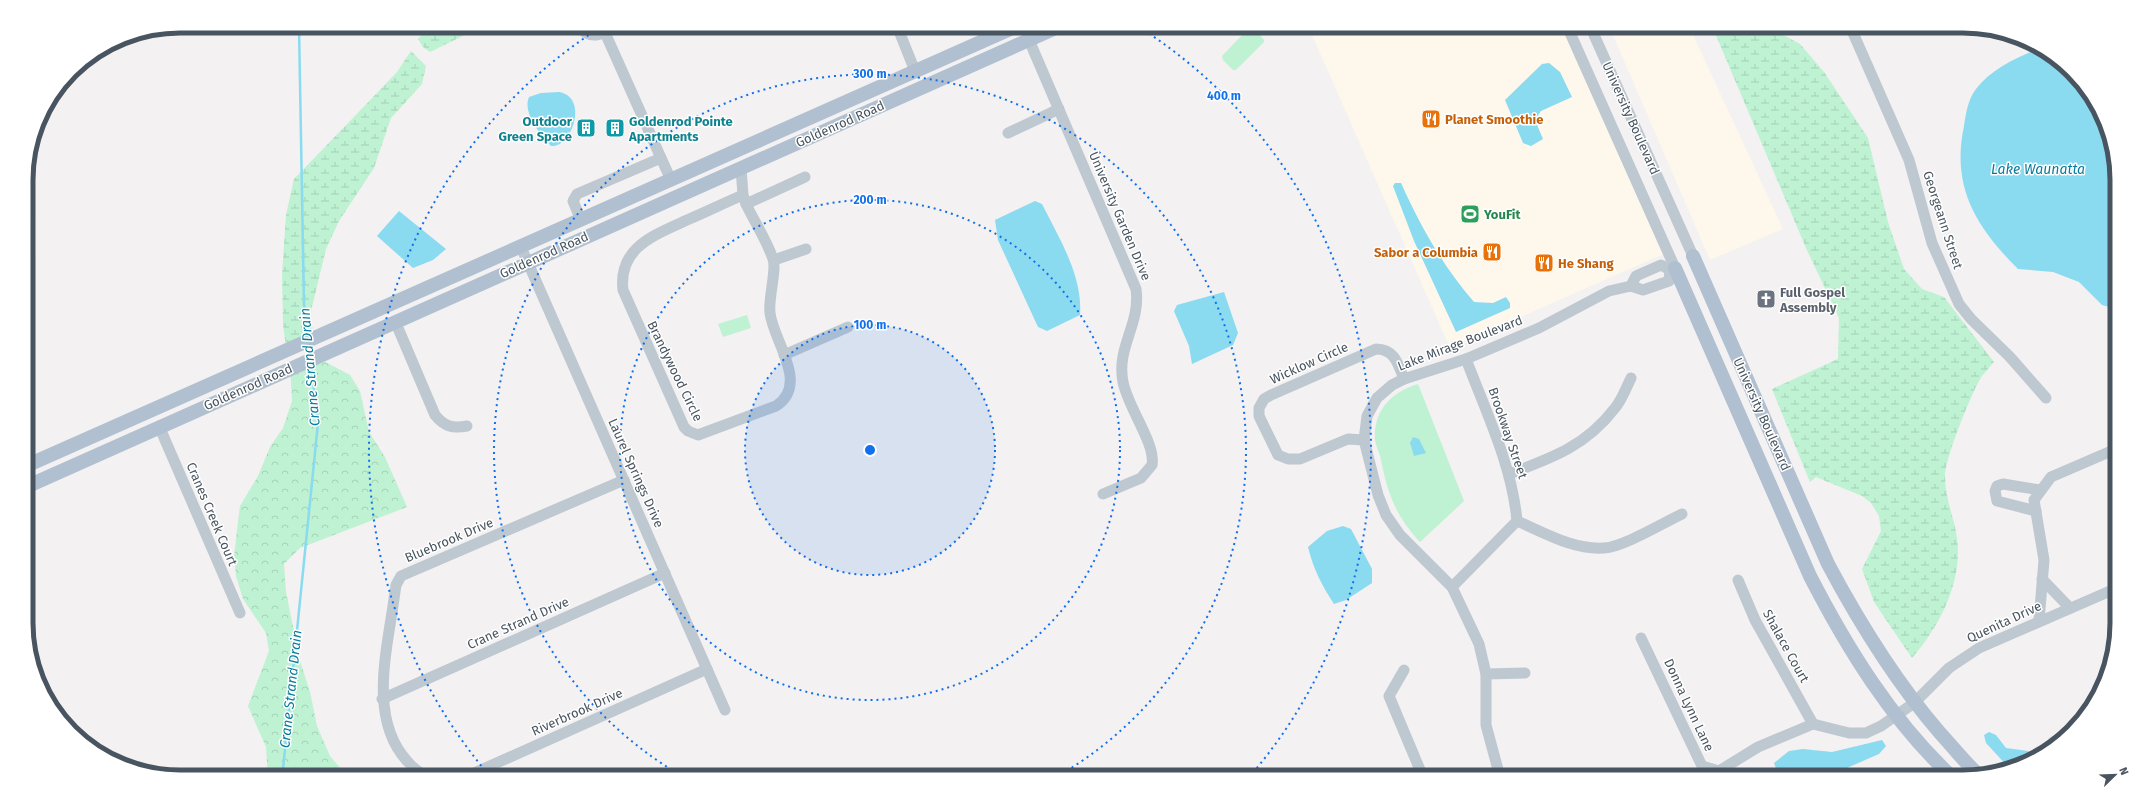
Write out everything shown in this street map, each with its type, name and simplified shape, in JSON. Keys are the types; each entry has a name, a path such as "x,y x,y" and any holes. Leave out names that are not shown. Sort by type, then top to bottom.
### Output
{"main road":[{"name":"Goldenrod Road","path":"33,463 164,406 297,356 334,339 391,304 1001,33"},
{"path":"1029,40 1034,33"},
{"name":"Goldenrod Road","path":"334,339 395,321 1044,33"},
{"path":"824,132 846,112 909,84 915,71"},
{"path":"741,168 748,153 813,125 829,110"},
{"name":"University Boulevard","path":"1693,256 1828,564 1869,638 1914,703 1974,770"},
{"path":"395,321 405,307 494,259"},
{"name":"University Boulevard","path":"1672,269 1810,576 1830,615 1897,716 1945,770"},
{"name":"Goldenrod Road","path":"33,484 272,376 297,356"},
{"path":"76,464 94,446 158,417 164,406"}],"street":[{"path":"588,33 593,36 597,33"},
{"path":"605,33 671,180"},
{"path":"900,33 915,71"},
{"name":"University Boulevard","path":"1570,33 1672,269"},
{"name":"University Boulevard","path":"1593,33 1693,256"},
{"name":"Georgeann Street","path":"1853,33 1909,160 1932,243 1959,304 1971,319 2010,357 2046,398"},
{"name":"University Garden Drive","path":"1029,40 1129,272 1137,298 1138,307 1121,362 1123,382 1128,403 1152,452 1152,465 1141,478 1103,494"},
{"path":"1008,134 1059,109"},
{"path":"581,220 573,201 577,194 661,158"},
{"path":"741,168 744,199 774,260 806,249"},
{"name":"Brandywood Circle","path":"774,260 769,313 784,355 790,380 788,392 779,404 766,411 709,432 693,434 684,427 681,422 623,290 622,282 628,260 643,242 726,202 744,199 805,177"},
{"name":"Laurel Springs Drive","path":"521,247 725,710"},
{"name":"Lake Mirage Boulevard","path":"1498,770 1486,725 1486,674 1479,644 1452,587 1400,536 1386,515 1378,496 1364,440 1368,416 1377,398 1392,385 1404,378 1466,359 1539,328 1609,292 1631,286 1642,290 1658,286 1669,281 1672,269 1661,266 1636,276 1631,286"},
{"path":"395,321 435,415 442,424 455,429 467,426"},
{"path":"784,355 848,327"},
{"name":"Wicklow Circle","path":"1364,440 1348,439 1300,459 1288,460 1278,455 1258,416 1259,408 1264,399 1271,395 1376,350 1383,349 1390,353 1397,360 1404,378"},
{"name":"Brookway Street","path":"1466,359 1509,474 1516,502 1517,521"},
{"path":"1509,474 1560,455 1582,441 1616,407 1631,378"},
{"name":"Cranes Creek Court","path":"159,426 240,613"},
{"path":"2038,621 2044,560 2034,500 2051,477 2110,452"},
{"name":"Bluebrook Drive","path":"382,699 396,585 401,576 624,480"},
{"path":"2036,511 1997,501 1995,491 1997,486 2003,484 2040,490"},
{"path":"1452,587 1517,521 1570,544 1604,548 1620,544 1682,514"},
{"name":"Crane Strand Drive","path":"382,699 665,573"},
{"path":"2042,579 2070,608"},
{"name":"Shalace Court","path":"1738,580 1755,620 1813,724"},
{"name":"Quenita Drive","path":"1897,716 1914,703 1949,668 1979,648 2038,621 2110,591"},
{"name":"Donna Lynn Lane","path":"1641,638 1702,766 1716,770"},
{"name":"Riverbrook Drive","path":"481,770 706,669"},
{"path":"1404,670 1389,696 1420,770"},
{"path":"1486,674 1525,673"},
{"path":"382,699 386,723 399,753 418,770"},
{"path":"1813,724 1849,733 1866,733 1897,716"},
{"name":"Donna Lynn Lane","path":"1721,770 1758,747 1813,724"}],"shaded area":[{"path":"1311,33 1571,33 1666,253 1450,348"},
{"path":"1612,33 1692,33 1783,229 1710,260"}],"green space":[{"path":"423,33 469,33 430,52 423,47 418,39"},
{"path":"1244,33 1258,33 1264,40 1264,42 1236,70 1233,70 1223,60 1222,56"},
{"path":"1715,33 1780,33 1800,44 1824,72 1868,138 1888,222 1904,269 1922,289 1944,297 1994,362 1982,376 1972,396 1954,441 1946,467 1946,492 1956,530 1958,554 1953,586 1932,632 1912,658 1874,602 1862,569 1881,531 1879,516 1871,503 1862,496 1816,477 1810,482 1772,389 1838,359 1839,318 1806,248"},
{"path":"411,51 426,66 422,84 391,118 374,168 339,221 326,249 311,311 313,337 286,346 283,325 282,275 286,215 294,179 397,72"},
{"path":"747,315 751,328 723,337 718,324"},
{"path":"314,356 350,375 360,391 369,432 385,457 407,507 300,548 284,564 286,592 300,661 310,692 317,726 330,756 342,770 268,770 266,747 248,706 269,651 266,633 243,599 236,576 234,557 240,506 258,476 270,447 283,428 292,401 290,363"},
{"path":"1418,384 1464,501 1420,542 1405,523 1394,504 1375,440 1377,420 1386,404 1392,397 1400,392"}],"water":[{"name":"Lake Waunatta","path":"2033,51 2052,63 2067,76 2080,91 2099,124 2105,142 2110,171 2110,307 2102,305 2079,282 2053,272 2018,269 1990,238 1970,205 1964,187 1961,168 1961,148 1969,102 1973,93 1989,75 2022,55"},
{"path":"1549,63 1560,72 1572,97 1541,111 1535,120 1543,139 1531,146 1523,143 1505,100 1542,64"},
{"path":"559,92 568,96 573,103 575,112 574,122 571,131 565,139 559,144 551,146 542,136 530,117 528,103 529,97 541,93"},
{"path":"1395,183 1401,183 1416,215 1442,260 1474,302 1493,303 1506,297 1510,303 1510,308 1456,332 1414,241 1393,186"},
{"path":"1035,201 1042,204 1062,244 1074,272 1080,300 1080,315 1047,331 1038,327 998,240 995,220"},
{"path":"399,211 446,249 433,260 413,268 377,236"},
{"path":"1224,292 1238,333 1233,345 1192,364 1189,346 1174,311 1177,305"},
{"path":"1413,437 1419,439 1426,453 1414,456 1410,443"},
{"path":"1343,526 1351,529 1372,569 1372,583 1346,600 1334,604 1318,577 1308,547 1327,531"},
{"path":"1989,732 1996,735 2006,748 2028,751 2031,753 2005,764 1986,743 1984,735"},
{"path":"1882,740 1886,746 1879,754 1842,770 1776,770 1774,763 1789,751 1803,749 1832,752"}],"waterway":[{"name":"Crane Strand Drain","path":"299,33 304,305 308,335"},
{"name":"Crane Strand Drain","path":"283,770 318,423 311,364"}],"place":[{"name":"Planet Smoothie","path":"1431,119"},
{"name":"Outdoor Green Space","path":"586,128"},
{"name":"Goldenrod Pointe Apartments","path":"615,128"},
{"name":"YouFit","path":"1470,214"},
{"name":"Sabor a Columbia","path":"1492,252"},
{"name":"He Shang","path":"1544,263"},
{"name":"Full Gospel Assembly","path":"1766,299"}]}
